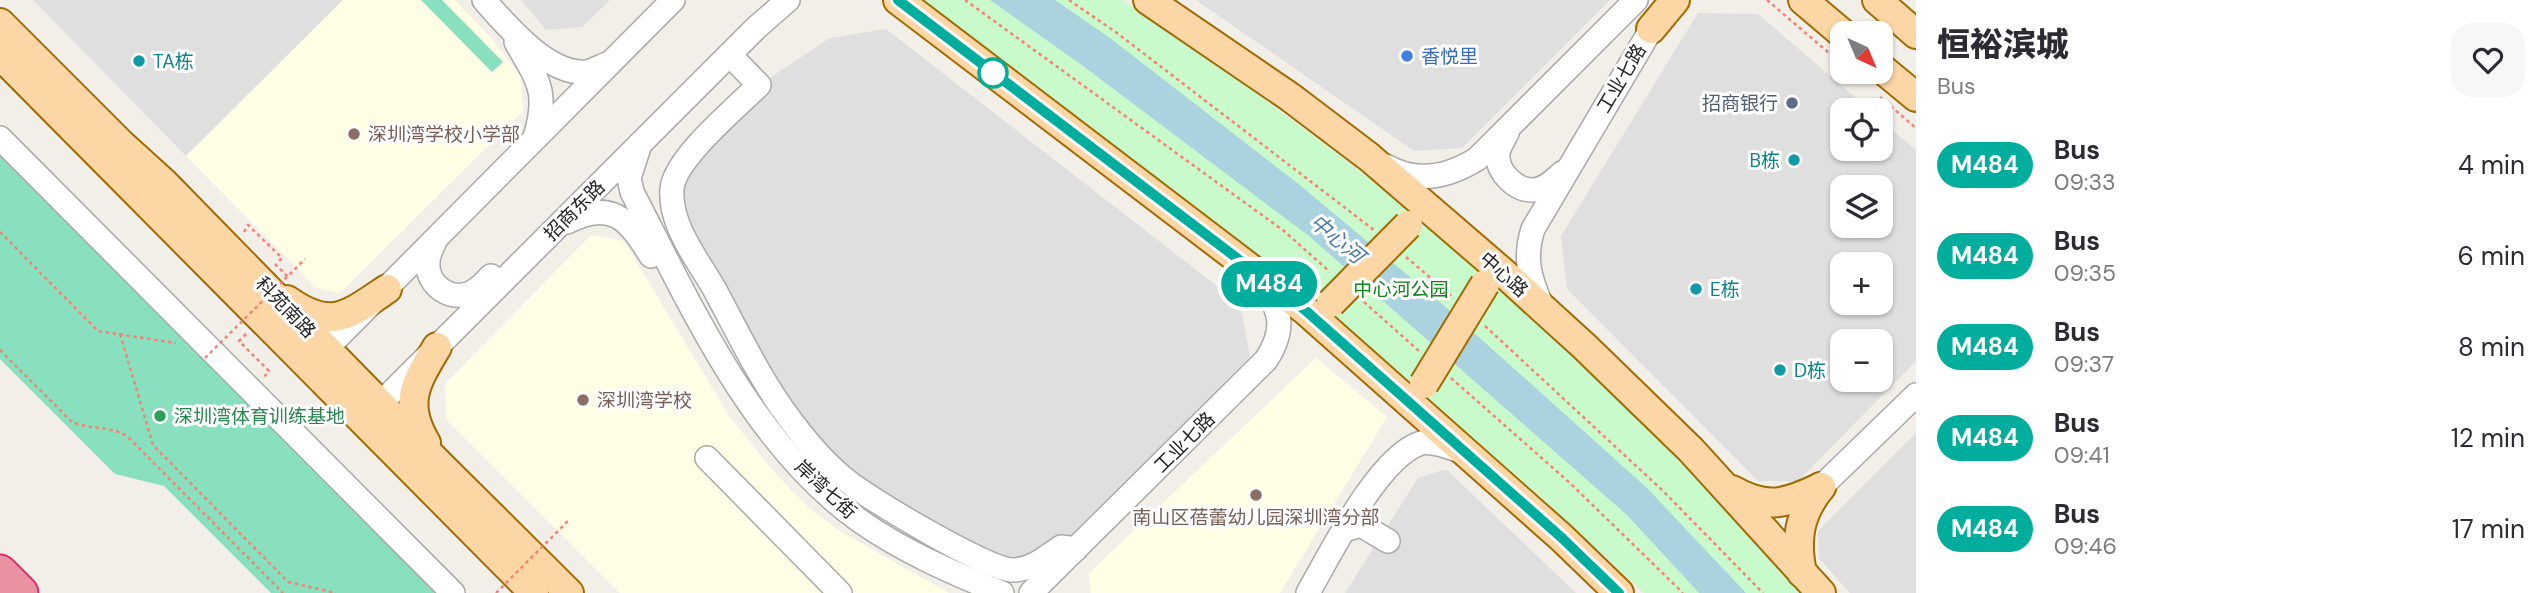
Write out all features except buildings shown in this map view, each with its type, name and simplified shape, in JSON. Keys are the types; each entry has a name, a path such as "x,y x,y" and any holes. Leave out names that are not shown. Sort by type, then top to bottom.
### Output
{"highway":[{"path":"0,572 21,593"}],"main road":[{"path":"898,0 1253,272 1318,306 1423,415 1562,538 1619,593"},
{"name":"中心路","path":"1148,0 1280,90 1416,197 1496,280 1544,310 1691,450 1812,583"},
{"path":"1651,29 1675,0"},
{"path":"1803,0 1830,23"},
{"path":"1877,0 1916,34"},
{"name":"科苑南路","path":"0,23 275,270 317,358"},
{"name":"科苑南路","path":"0,55 317,358 371,413 534,593"},
{"path":"1888,84 1916,97"},
{"path":"1318,306 1408,225 1415,217 1416,197"},
{"path":"275,270 299,308 327,318 355,311 387,289"},
{"path":"1423,415 1420,400 1424,384 1496,280"},
{"path":"437,347 419,378 412,402 416,425 438,463"},
{"name":"科苑南路","path":"371,413 438,463 569,593"},
{"path":"1723,485 1754,501 1769,504 1798,498 1821,487"},
{"path":"1812,583 1798,554 1800,524 1811,499 1821,487"}],"street":[{"path":"484,0 507,27 537,53 564,69 587,72 611,63"},
{"path":"317,358 673,0"},
{"name":"招商东路","path":"371,413 788,0"},
{"name":"工业七路","path":"1368,157 1413,177 1446,175 1477,159 1636,0"},
{"name":"工业七路","path":"1544,310 1530,281 1527,262 1528,244 1533,229 1669,0"},
{"path":"507,27 533,72 543,97 543,112 535,138"},
{"path":"730,55 759,85 687,157 672,188 674,216 789,419 851,484 986,563 1013,570 1034,566 1061,547 1076,549"},
{"path":"1508,130 1498,153 1500,167 1507,178 1520,187 1535,190 1549,185 1567,169"},
{"path":"0,138 453,593"},
{"path":"640,144 629,178 632,192 702,327"},
{"path":"435,240 428,262 431,279 443,291 459,295 474,291 514,253 585,214 601,212 620,216 640,239 702,327"},
{"name":"工业七路","path":"1031,593 1255,372 1273,348 1280,327 1278,312 1253,272"},
{"name":"岸湾七街","path":"702,327 767,427 797,464 841,506 867,526 906,549 1002,593"},
{"path":"1821,487 1916,396"},
{"path":"1308,593 1344,530 1390,464 1406,450 1424,442 1440,444 1465,453"},
{"path":"707,458 840,593"},
{"path":"1344,530 1361,526 1388,541"}],"path":[{"path":"1069,0 1117,33 1380,235"},
{"path":"1768,0 1830,54"},
{"path":"1879,96 1916,128"},
{"path":"205,358 282,258 248,225 243,231 252,241"},
{"path":"0,232 98,331 180,344"},
{"path":"1400,253 1461,305"},
{"path":"275,270 305,259"},
{"path":"1480,322 1661,489 1763,593"},
{"path":"251,330 239,341 269,371 263,377"},
{"path":"120,334 153,445 288,582 336,593"},
{"path":"0,351 72,422 85,427 112,429 128,437 283,593"},
{"path":"496,593 568,521"}],"shaded area":[{"path":"33,0 343,0 186,156"},
{"name":"深圳湾学校小学部","path":"343,0 455,0 490,37 521,77 523,111 340,293 316,288 186,156"},
{"path":"521,0 610,0 582,27 546,30"},
{"name":"香悦里","path":"1196,0 1610,0 1462,148 1414,151"},
{"path":"1698,13 1758,14 1830,76 1830,84 1840,84 1856,98 1830,98 1830,161 1893,161 1893,130 1916,150 1916,361 1893,384 1893,329 1830,329 1830,392 1886,392 1798,481 1758,481 1567,289 1561,236"},
{"path":"886,29 1240,304 1250,357 1061,547 1013,570 904,517 789,419 674,216 677,174 759,85 830,38"},
{"name":"深圳湾学校","path":"591,235 624,241 730,417 763,459 811,510 843,533 949,593 620,593 446,419 445,384"},
{"name":"南山区蓓蕾幼儿园深圳湾分部","path":"1316,358 1387,417 1280,593 1091,593 1089,573"},
{"path":"1916,433 1916,593 1850,593 1819,558 1818,531"},
{"path":"1446,469 1576,593 1345,593 1418,478"}],"green space":[{"path":"421,0 442,0 503,62 492,72"},
{"name":"中心河公园","path":"917,0 1123,0 1236,78 1348,162 1430,226 1515,300 1653,431 1803,593 1644,593 1545,501 1263,259"},
{"name":"深圳湾体育训练基地","path":"0,154 440,593 271,593 164,486 115,474 0,359"}],"water":[{"name":"中心河","path":"990,0 1055,0 1110,38 1301,186 1442,304 1647,488 1746,593 1699,593 1627,515 1309,236 1083,66"}],"bus line":[{"name":"M484","path":"898,0 1305,310 1562,538 1619,593"}],"place":[{"name":"香悦里","path":"1407,56"},
{"name":"TA栋","path":"139,61"},
{"name":"招商银行","path":"1792,103"},
{"name":"深圳湾学校小学部","path":"354,134"},
{"name":"B栋","path":"1794,160"},
{"name":"E栋","path":"1696,289"},
{"name":"D栋","path":"1780,370"},
{"name":"深圳湾学校","path":"583,400"},
{"name":"深圳湾体育训练基地","path":"160,416"},
{"name":"南山区蓓蕾幼儿园深圳湾分部","path":"1256,495"}]}
